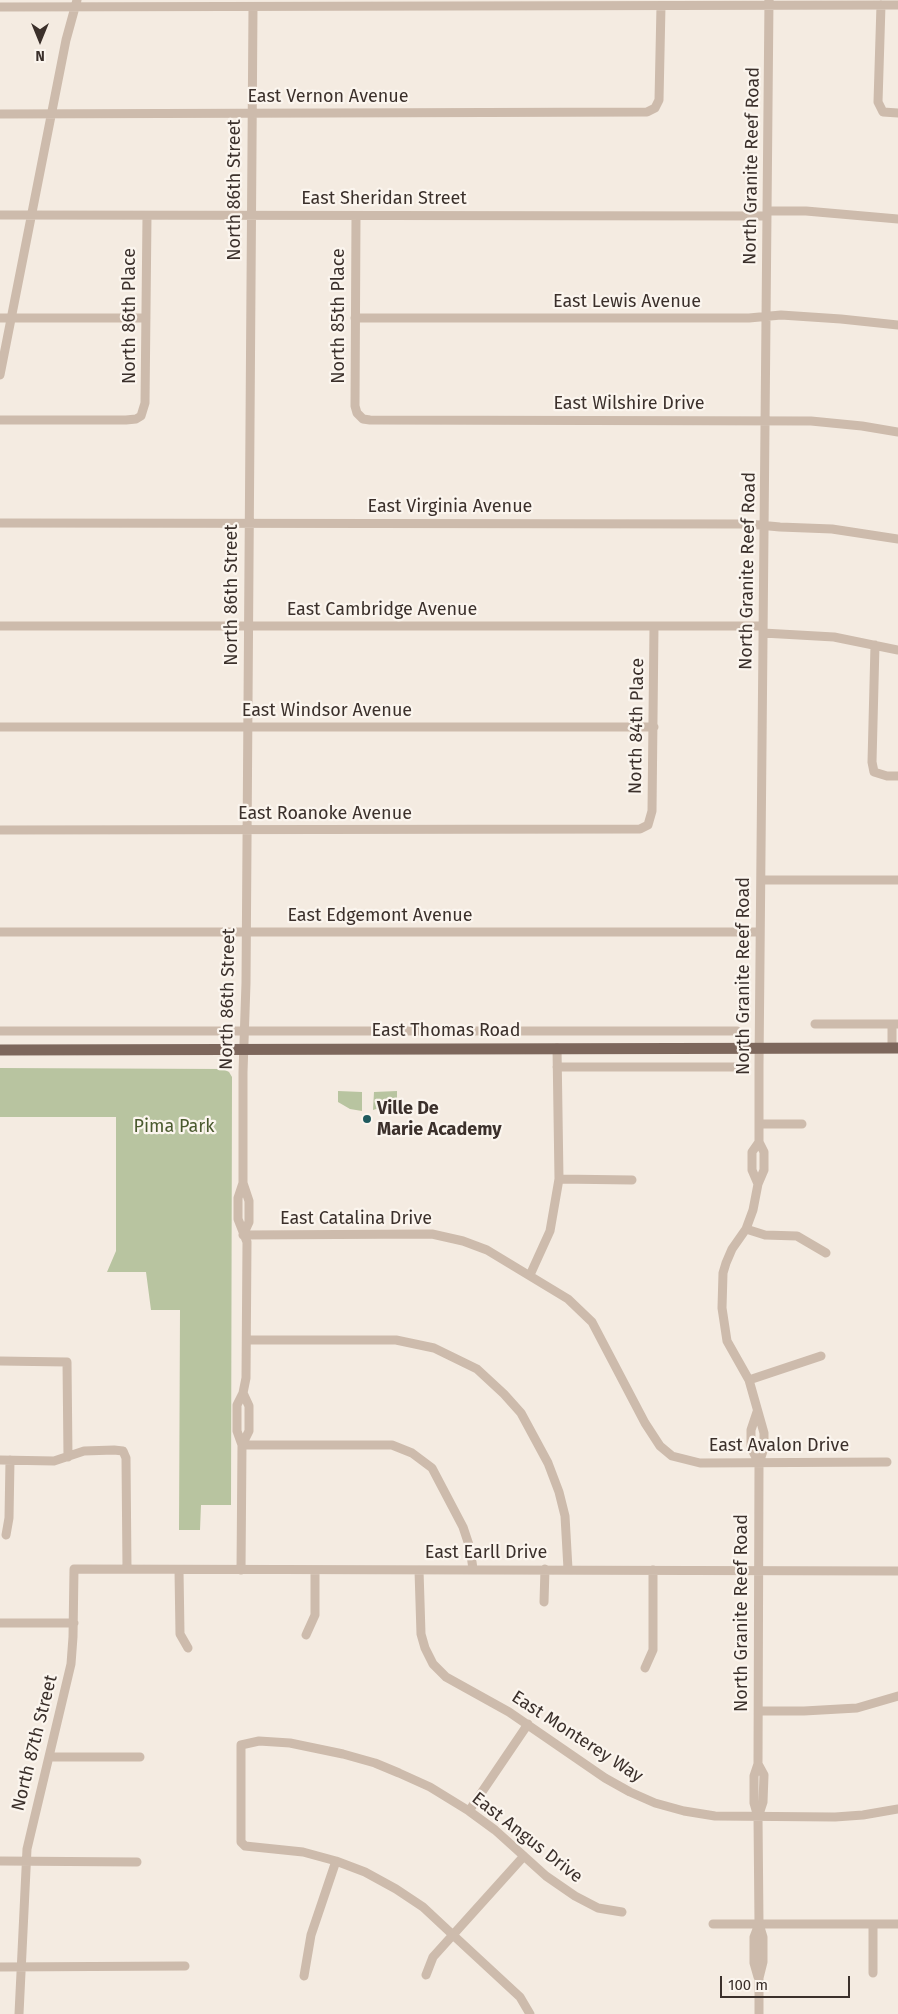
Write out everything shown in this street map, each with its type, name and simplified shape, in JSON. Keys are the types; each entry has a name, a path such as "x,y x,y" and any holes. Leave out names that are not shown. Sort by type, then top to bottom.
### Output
{"main road":[{"name":"East Thomas Road","path":"0,1050 895,1048"}],"street":[{"path":"0,7 76,3 253,6 661,6 769,3 898,5"},
{"path":"0,375 66,40 76,3"},
{"name":"North Granite Reef Road","path":"759,2014 759,1978 763,1962 763,1937 759,1924 758,1817 763,1802 764,1776 758,1764 759,1462 764,1448 764,1433 749,1380 727,1341 722,1308 723,1273 726,1263 732,1248 746,1228 753,1210 758,1184 764,1170 764,1152 759,1142 759,1048 769,3"},
{"path":"881,5 878,102 883,112 898,113"},
{"name":"North 86th Street","path":"242,1570 242,1445 249,1431 249,1406 243,1394 246,1378 247,1242 238,1219 238,1198 242,1183 246,932 253,6"},
{"name":"East Vernon Avenue","path":"0,114 641,113 655,108 660,96 661,6"},
{"name":"East Sheridan Street","path":"0,215 356,216 767,213 806,211 898,219"},
{"name":"North 86th Place","path":"0,420 126,420 136,419 141,416 145,404 146,216"},
{"name":"North 85th Place","path":"356,216 355,406 359,416"},
{"name":"East Lewis Avenue","path":"355,318 749,318 782,316 841,319 898,325"},
{"path":"0,318 146,318"},
{"name":"East Wilshire Drive","path":"359,416 370,420 811,421 898,432"},
{"name":"East Virginia Avenue","path":"0,523 764,525 780,528 832,529 898,539"},
{"name":"East Cambridge Avenue","path":"0,626 654,626 763,630 834,637 898,650"},
{"name":"North 84th Place","path":"648,825 652,811 654,626"},
{"path":"874,645 872,762 874,772 887,776 898,776"},
{"name":"East Windsor Avenue","path":"0,727 654,727"},
{"name":"East Roanoke Avenue","path":"0,830 635,830 648,825"},
{"path":"761,880 898,880"},
{"name":"East Edgemont Avenue","path":"0,932 760,932"},
{"name":"East Thomas Road","path":"815,1024 895,1024 895,1048"},
{"name":"East Thomas Road","path":"0,1031 737,1031"},
{"path":"530,1275 550,1231 559,1179 557,1048"},
{"path":"558,1067 736,1068"},
{"path":"759,1124 802,1124"},
{"path":"559,1179 632,1180"},
{"path":"746,1228 765,1235 797,1236 826,1253"},
{"name":"East Catalina Drive","path":"243,1235 432,1234 463,1241 487,1250 568,1299 592,1322 653,1437 672,1456"},
{"path":"246,1340 396,1340 434,1348 477,1369 504,1394 520,1413 548,1463 559,1492 565,1516 568,1570"},
{"path":"749,1380 821,1356"},
{"path":"0,1361 67,1362 68,1457"},
{"name":"North Granite Reef Road","path":"757,1412 751,1430 751,1448 759,1462"},
{"path":"242,1445 392,1445 412,1453 432,1468 463,1527 470,1548 473,1570"},
{"path":"6,1535 9,1518 5,1460 54,1460 84,1451 123,1451 126,1458 127,1570"},
{"name":"East Avalon Drive","path":"672,1456 700,1463 887,1462"},
{"name":"East Earll Drive","path":"74,1569 898,1570"},
{"name":"North 87th Street","path":"19,2014 26,1861 32,1824 71,1664 74,1623 74,1569"},
{"path":"178,1570 180,1634 188,1648"},
{"path":"306,1635 315,1615 316,1570"},
{"name":"East Monterey Way","path":"419,1570 421,1634 425,1648 434,1664 446,1677 528,1724 605,1778 630,1792 655,1804 714,1816 835,1817 863,1815 898,1809"},
{"path":"544,1602 545,1570"},
{"path":"645,1668 653,1650 654,1570"},
{"path":"0,1623 74,1623"},
{"path":"759,1711 804,1712 850,1709 880,1703 898,1696"},
{"path":"469,1811 528,1724"},
{"name":"East Angus Drive","path":"336,1861 303,1852 245,1846 241,1842 241,1745 259,1741 290,1743 375,1763 399,1773 430,1787 469,1811 546,1876 575,1896 598,1908 622,1912"},
{"path":"49,1757 140,1757"},
{"path":"426,1975 434,1957 524,1856"},
{"path":"0,1861 137,1862"},
{"path":"304,1976 311,1935 336,1861 365,1872 423,1907 520,1997 530,2014"},
{"path":"712,1924 898,1924"},
{"path":"872,1924 873,1973"},
{"path":"0,1967 185,1966"}],"green space":[{"name":"Pima Park","path":"0,1068 223,1069 229,1072 232,1077 231,1505 201,1505 200,1530 179,1530 180,1310 151,1310 146,1272 107,1272 116,1251 116,1117 0,1117"},
{"path":"338,1091 362,1092 362,1111 350,1109 338,1102"},
{"path":"397,1091 397,1102 373,1110 374,1092"}],"place":[{"name":"Ville De Marie Academy","path":"367,1119"}]}
